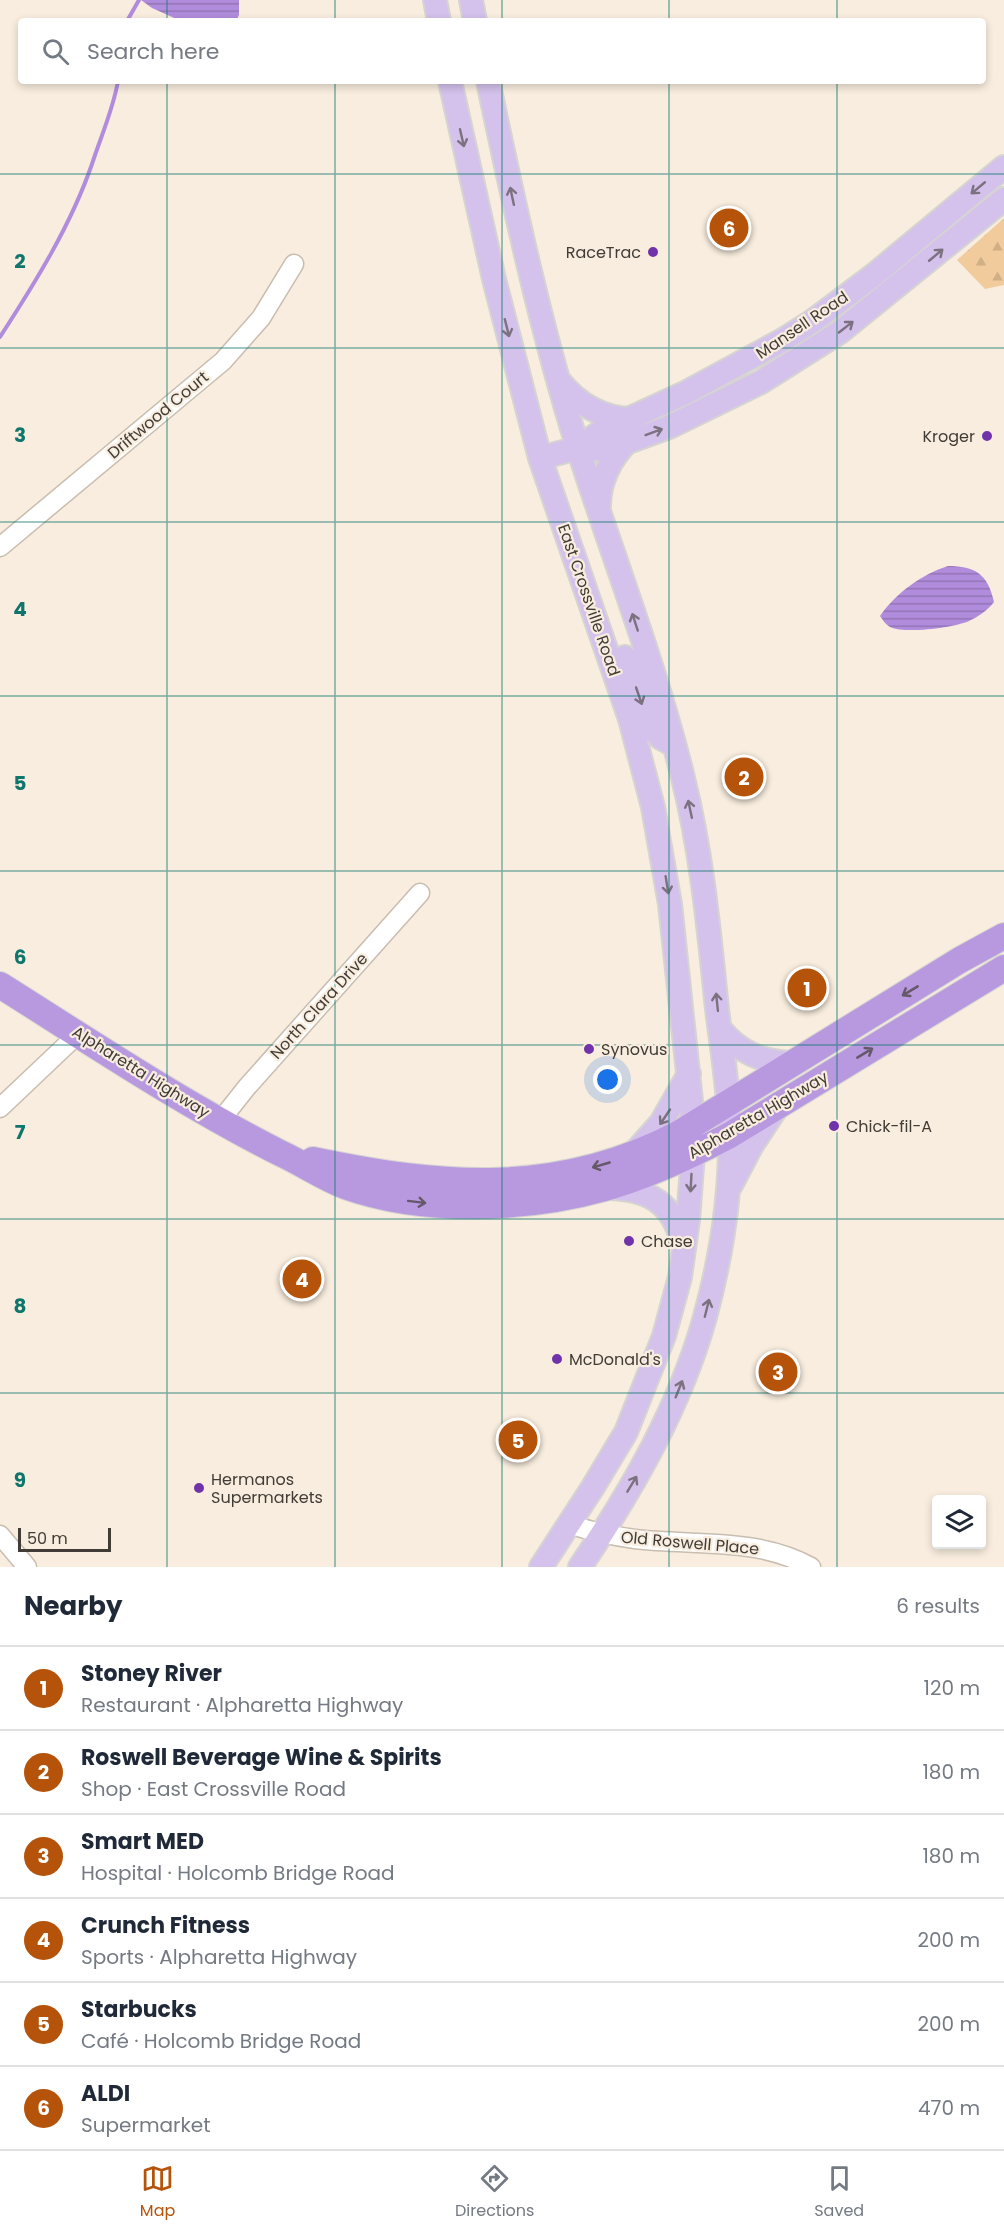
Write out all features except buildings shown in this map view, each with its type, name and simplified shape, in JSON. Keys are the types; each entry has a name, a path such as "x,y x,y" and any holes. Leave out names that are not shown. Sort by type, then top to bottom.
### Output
{"highway":[{"name":"Alpharetta Highway","path":"284,1154 404,1177 457,1182 518,1181 577,1172 632,1155 661,1143 1004,936"},
{"name":"Alpharetta Highway","path":"0,985 220,1121 344,1185 395,1199 425,1203 489,1205 565,1197 607,1187 693,1154 730,1135 1004,969"},
{"path":"368,1192 385,1181 404,1177"}],"main road":[{"path":"435,0 438,18"},
{"path":"471,0 474,18"},
{"name":"East Crossville Road","path":"451,84 494,279 540,458 630,719 653,807 670,904 693,1125 688,1220 672,1308 639,1401 610,1459 541,1567"},
{"path":"489,84 525,253 559,380 683,778 700,860 728,1102 730,1135 727,1194 712,1286 695,1349 654,1445 580,1567"},
{"name":"Mansell Road","path":"540,458 578,447 600,432 743,364 813,321 901,253 1004,167"},
{"name":"Mansell Road","path":"578,447 606,450 669,427 721,403 800,359 840,332 1004,199"},
{"path":"559,380 576,399 594,411 615,418 631,419"},
{"path":"599,511 599,498 608,469 618,451 627,442"},
{"path":"586,588 609,619 651,728 674,745"},
{"path":"720,1029 736,1046 752,1055 771,1061 793,1063"},
{"path":"632,1155 662,1123 689,1074"},
{"path":"727,1194 752,1145 778,1106"},
{"path":"607,1187 640,1192 664,1206 676,1222 684,1250"}],"street":[{"name":"Driftwood Court","path":"0,547 223,361 261,318 294,264"},
{"name":"North Clara Drive","path":"220,1121 247,1087 420,893"},
{"path":"0,1108 78,1034"},
{"name":"Old Roswell Place","path":"568,1524 602,1534 636,1539 762,1548 797,1559 811,1567"},
{"path":"0,1535 27,1567"}],"green space":[{"path":"1004,218 1004,285 985,289 957,260"}],"shaded area":[{"path":"141,0 239,0 238,18 174,18 152,8"},
{"path":"948,566 973,570 984,578 994,602 992,605 969,621 941,628 906,630 890,627 885,623 880,616 901,593 929,574"}],"waterway":[{"path":"129,18 139,0"},
{"path":"0,337 39,275 74,209 106,123 117,84"}],"place":[{"name":"ALDI","path":"729,228"},
{"name":"RaceTrac","path":"653,252"},
{"name":"Kroger","path":"987,436"},
{"name":"Roswell Beverage Wine & Spirits","path":"744,777"},
{"name":"Stoney River","path":"807,988"},
{"name":"Synovus","path":"589,1049"},
{"name":"Chick-fil-A","path":"834,1126"},
{"name":"Chase","path":"629,1241"},
{"name":"Crunch Fitness","path":"302,1279"},
{"name":"McDonald's","path":"557,1359"},
{"name":"Smart MED","path":"778,1372"},
{"name":"Starbucks","path":"518,1440"},
{"name":"Hermanos Supermarkets","path":"199,1488"}]}
